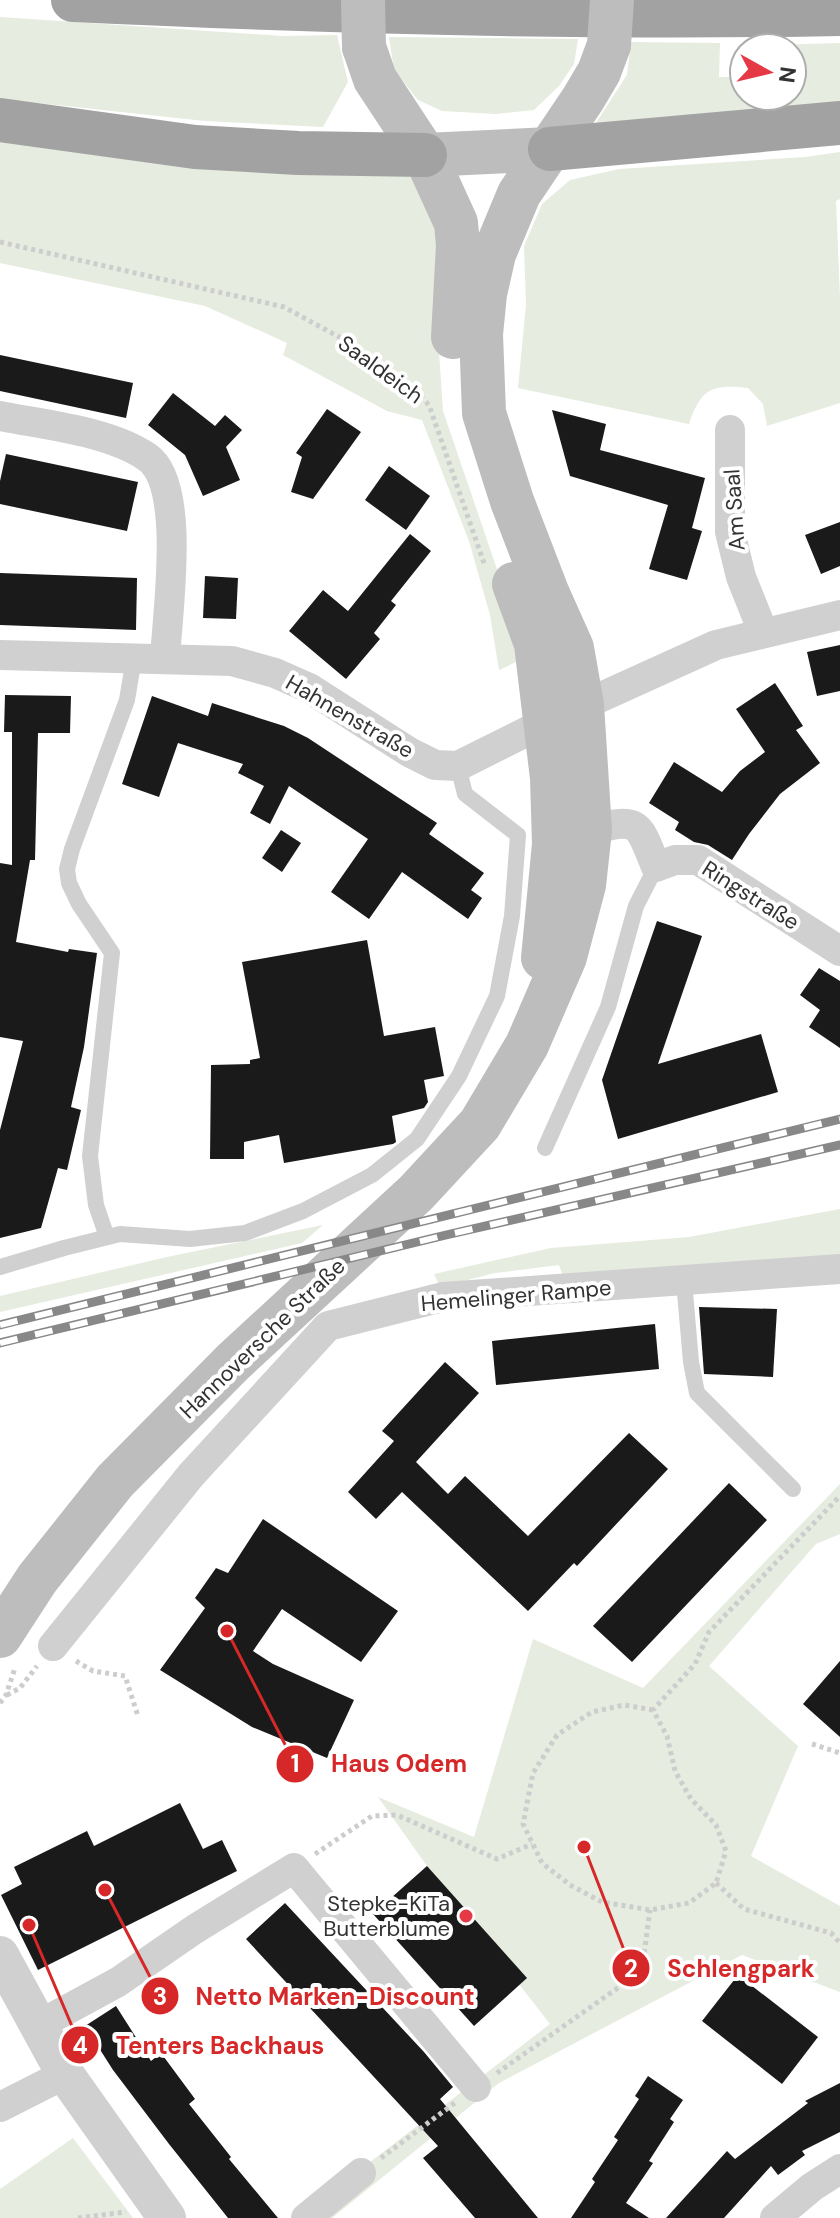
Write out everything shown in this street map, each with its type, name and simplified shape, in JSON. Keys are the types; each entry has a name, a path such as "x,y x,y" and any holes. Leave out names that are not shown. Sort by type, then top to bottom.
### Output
{"highway":[{"path":"73,0 332,12 562,16 840,14"},
{"path":"0,120 195,147 425,155"},
{"path":"550,149 840,123"}],"main road":[{"path":"363,0 364,47 375,79 425,155 456,223 453,371 459,421 486,509 564,713"},
{"path":"564,713 572,648 512,501 484,413 481,334 485,294 494,254 519,194 591,86 609,45 612,0"},
{"path":"425,155 550,149"},
{"name":"Hannoversche Straße","path":"0,1636 37,1579 115,1481 233,1362 416,1193 480,1124 527,1045 565,957 584,885 590,830 564,713"},
{"name":"Hannoversche Straße","path":"527,1045 544,950 554,844 552,778 564,713"}],"street":[{"path":"0,416 115,442 150,458 167,487 173,520 165,659"},
{"name":"Am Saal","path":"730,430 730,532 741,577 763,632"},
{"path":"458,766 564,713 716,645 840,615"},
{"name":"Hahnenstraße","path":"0,655 232,661 275,673 309,688 409,752 435,765 458,766"},
{"path":"590,830 621,822 635,825 656,867"},
{"name":"Ringstraße","path":"656,867 675,860 698,860 840,951"},
{"name":"Hemelinger Rampe","path":"53,1646 191,1475 328,1326 443,1297 840,1269"},
{"path":"37,2026 118,1982 195,1929 294,1868 476,2087"},
{"path":"0,1955 65,2074 163,2213"},
{"path":"0,2107 65,2074"},
{"path":"775,2218 812,2187 840,2169"},
{"path":"306,2218 361,2173"}],"lane":[{"path":"107,1237 96,1205 90,1156 112,953 79,904 69,883 67,869 127,700 134,658"},
{"path":"0,1267 120,1234 190,1239 245,1233 303,1211 372,1175 417,1139 459,1076 497,996 512,916 518,835 465,794 458,766"},
{"path":"545,1148 608,1007 636,906 656,867"},
{"path":"684,1281 697,1393 793,1489"}],"path":[{"name":"Saaldeich","path":"0,242 284,307 352,344 383,374 411,386 429,405 485,567"},
{"path":"653,1710 695,1664 709,1632 840,1496"},
{"path":"53,1646 93,1671 125,1676 138,1716"},
{"path":"6,1695 20,1688"},
{"path":"624,1705 653,1710 667,1736 675,1771 691,1799 716,1825 726,1851 716,1883 689,1903 650,1910 602,1902 570,1885 542,1863 523,1824 533,1773 557,1735 592,1712 624,1705"},
{"path":"812,1744 840,1753"},
{"path":"294,1868 372,1816 397,1815 497,1859 532,1844"},
{"path":"716,1883 744,1909 831,1933 840,1943"},
{"path":"361,2173 476,2087 622,1985 644,1954 650,1910"},
{"path":"78,2218 163,2213"}],"shaded area":[{"path":"0,17 283,36 337,35 348,82 323,127 205,121 0,99"},
{"path":"389,37 578,39 574,64 559,86 534,110 495,114 442,111 418,100 394,70"},
{"path":"631,42 720,43 719,77 728,77 728,112 798,112 590,132 627,75"},
{"path":"840,43 840,108 808,111 808,44"},
{"path":"0,137 414,174 442,221 439,352 443,411 527,657 499,670 490,615 469,541 422,420 387,411 283,355 287,343 205,306 0,263"},
{"path":"840,152 840,199 836,201 840,403 767,426 763,404 748,388 717,388 703,396 689,424 518,388 526,305 524,246 542,204 570,180 619,169"},
{"path":"840,1209 840,1259 564,1279 559,1265 495,1273 440,1287 434,1274 551,1248 689,1237"},
{"path":"323,1225 302,1243 0,1312 0,1296"},
{"path":"840,1484 840,1534 816,1544 709,1666 798,1746 751,1856 840,1906 840,1992 742,1955 499,2083 332,2218 297,2218 550,2024 427,1866 378,1797 474,1837 533,1639 643,1688"},
{"path":"73,2138 133,2218 0,2218 0,2189"}],"building":[{"path":"0,355 133,383 126,418 0,391"},
{"path":"173,393 215,426 225,415 242,430 226,447 240,480 203,496 185,455 148,425"},
{"path":"327,409 361,432 313,499 291,492 302,457 296,453"},
{"path":"552,410 606,424 600,450 705,478 692,528 702,531 687,580 649,569 668,505 570,476"},
{"path":"6,454 138,482 127,531 0,504 0,481"},
{"path":"389,466 430,496 406,530 365,500"},
{"path":"840,522 840,566 821,574 805,535"},
{"path":"410,534 431,551 391,601 396,605 374,633 380,639 346,679 289,631 323,590 348,611"},
{"path":"0,573 137,578 136,630 0,625"},
{"path":"205,576 238,578 236,619 203,618"},
{"path":"840,645 840,691 817,696 807,652"},
{"path":"775,683 803,726 796,730 820,763 780,794 732,860 675,830 679,822 649,803 674,762 722,792 740,771 765,752 736,709"},
{"path":"5,695 71,696 70,733 38,733 35,860 30,860 16,942 68,952 69,949 97,953 84,1047 71,1107 81,1110 67,1170 58,1168 41,1228 0,1238 0,1130 23,1041 0,1037 0,863 12,865 12,732 4,732"},
{"path":"152,696 208,716 212,703 284,726 308,738 437,823 429,834 484,873 471,890 482,898 468,919 402,872 369,919 331,892 368,839 289,786 270,824 250,813 264,786 238,773 243,764 178,743 159,797 122,784"},
{"path":"281,830 301,843 282,872 262,858"},
{"path":"657,921 702,936 658,1064 761,1034 778,1092 618,1139 602,1080"},
{"path":"367,940 384,1036 435,1027 444,1076 424,1080 428,1102 424,1108 392,1116 396,1142 393,1144 284,1163 279,1135 244,1142 244,1159 210,1159 211,1065 250,1064 250,1060 260,1058 242,962"},
{"path":"819,968 840,981 840,1048 809,1027 820,1010 800,995"},
{"path":"699,1307 777,1309 773,1377 704,1374"},
{"path":"655,1324 659,1369 496,1385 492,1341"},
{"path":"445,1362 479,1393 416,1462 448,1494 465,1476 528,1536 629,1433 668,1469 577,1566 574,1563 528,1611 402,1492 376,1519 348,1492 394,1441 382,1431"},
{"path":"729,1483 767,1520 632,1662 593,1626"},
{"path":"263,1519 398,1611 361,1662 282,1609 253,1651 273,1664 354,1700 327,1758 252,1727 160,1670 205,1608 195,1598 216,1568 228,1573"},
{"path":"840,1661 840,1737 803,1704"},
{"path":"180,1803 203,1849 222,1840 237,1871 38,1970 1,1895 22,1884 14,1867 87,1831 94,1846"},
{"path":"427,1866 527,1978 474,2026 373,1914"},
{"path":"285,1903 453,2087 440,2099 538,2218 475,2218 423,2158 438,2146 246,1939"},
{"path":"738,1975 818,2037 782,2084 702,2021"},
{"path":"116,2006 151,2061 161,2053 195,2099 189,2104 278,2218 228,2218 169,2144 113,2070 85,2026"},
{"path":"648,2076 683,2100 670,2119 674,2122 649,2161 653,2163 626,2203 649,2218 571,2218 618,2140 614,2137 639,2099 635,2096"},
{"path":"840,2083 840,2132 802,2151 805,2155 778,2175 771,2166 724,2218 666,2218 727,2151 735,2159 808,2103 805,2101"}],"railway":[{"path":"0,1325 840,1119"},
{"path":"0,1343 446,1235 840,1145"}],"place":[{"name":"Haus Odem","path":"227,1631"},
{"name":"Schlengpark","path":"584,1847"},
{"name":"Netto Marken-Discount","path":"105,1890"},
{"name":"Stepke-KiTa Butterblume","path":"466,1916"},
{"name":"Tenters Backhaus","path":"29,1925"}]}
